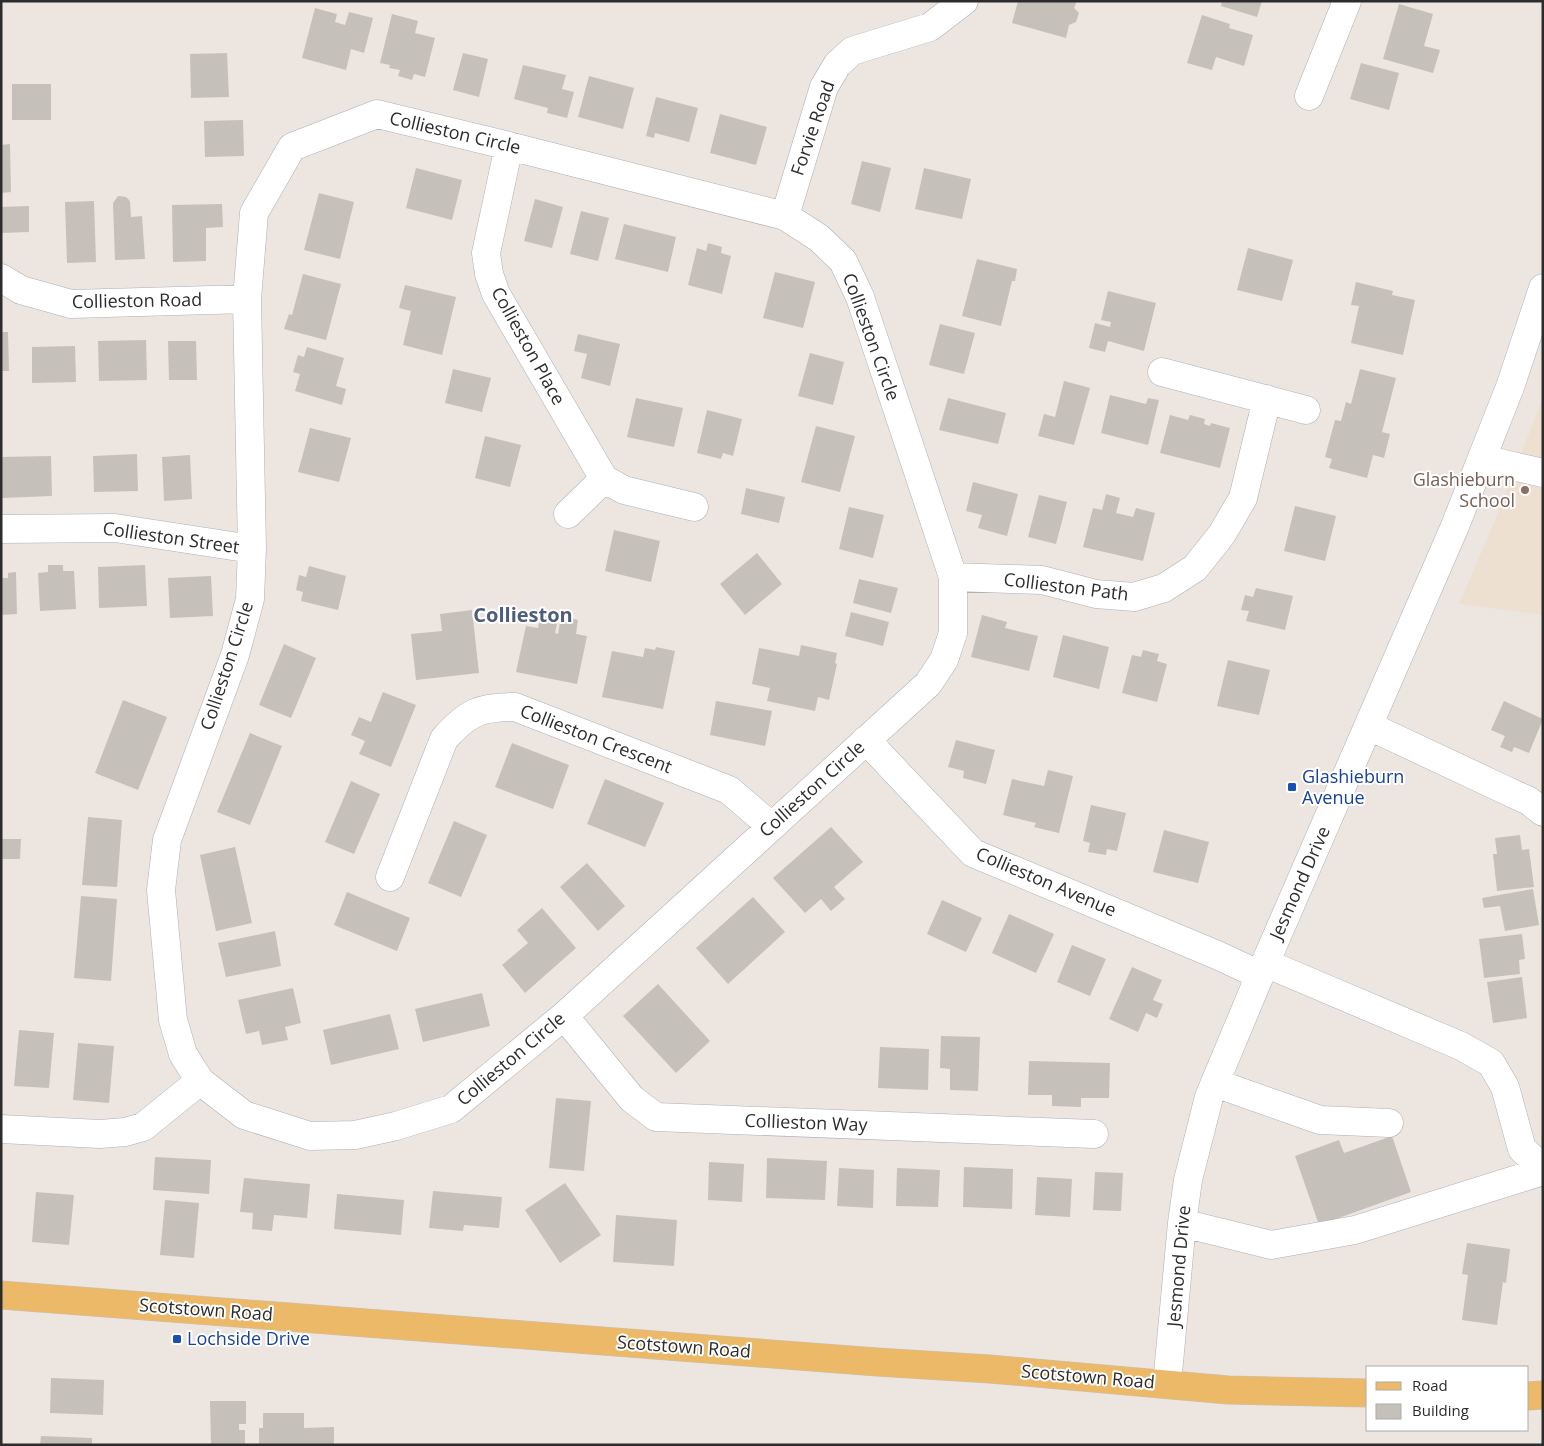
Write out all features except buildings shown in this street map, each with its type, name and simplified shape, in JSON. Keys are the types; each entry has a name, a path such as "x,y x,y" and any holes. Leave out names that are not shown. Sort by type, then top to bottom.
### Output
{"main road":[{"name":"Scotstown Road","path":"1,1295 990,1369 1228,1390 1366,1393"},
{"path":"1529,1396 1543,1395"}],"street":[{"name":"Forvie Road","path":"785,216 824,87 837,65 852,51 930,27 964,1"},
{"path":"1308,96 1346,1"},
{"name":"Collieston Circle","path":"377,114 509,146 785,216 819,238 843,261 860,297 953,577 953,633 944,660 928,684 564,1016 451,1109 355,1136 310,1136 244,1115 200,1081 183,1054 172,1020 161,890 167,840 234,655 250,599 252,548 247,299 254,214 292,147 377,114"},
{"name":"Collieston Place","path":"509,146 486,253 489,274 496,294 604,479"},
{"name":"Collieston Road","path":"1,278 21,290 72,304 247,299"},
{"name":"Jesmond Drive","path":"1168,1384 1182,1223 1188,1180 1209,1097 1482,459 1510,387 1543,288"},
{"path":"1162,372 1306,410"},
{"name":"Collieston Path","path":"953,577 1042,580 1096,594 1134,597 1164,588 1196,568 1222,534 1243,498 1267,399"},
{"path":"1482,459 1543,473"},
{"path":"568,514 604,479 624,490 694,507"},
{"name":"Collieston Street","path":"1,529 115,528 252,548"},
{"name":"Collieston Crescent","path":"390,877 444,739 455,726 468,716 483,709 515,707 729,790 771,826"},
{"path":"1369,726 1529,801 1543,812"},
{"name":"Collieston Avenue","path":"866,740 973,853 1217,955 1263,969 1460,1046 1491,1063 1505,1087 1522,1149 1543,1169"},
{"name":"Collieston Way","path":"564,1016 632,1099 656,1117 1094,1134"},
{"path":"1,1129 100,1134 125,1132 143,1127 200,1081"},
{"path":"1215,1083 1320,1120 1389,1123"},
{"path":"1182,1223 1271,1245 1355,1230 1543,1169"}],"shaded area":[{"name":"Glashieburn School","path":"1543,398 1543,615 1459,604 1491,530"}],"place":[{"name":"Glashieburn School","path":"1525,490"},
{"name":"Glashieburn Avenue","path":"1292,787"},
{"name":"Lochside Drive","path":"177,1339"}],"district":[{"name":"Collieston","path":"523,615"}]}
